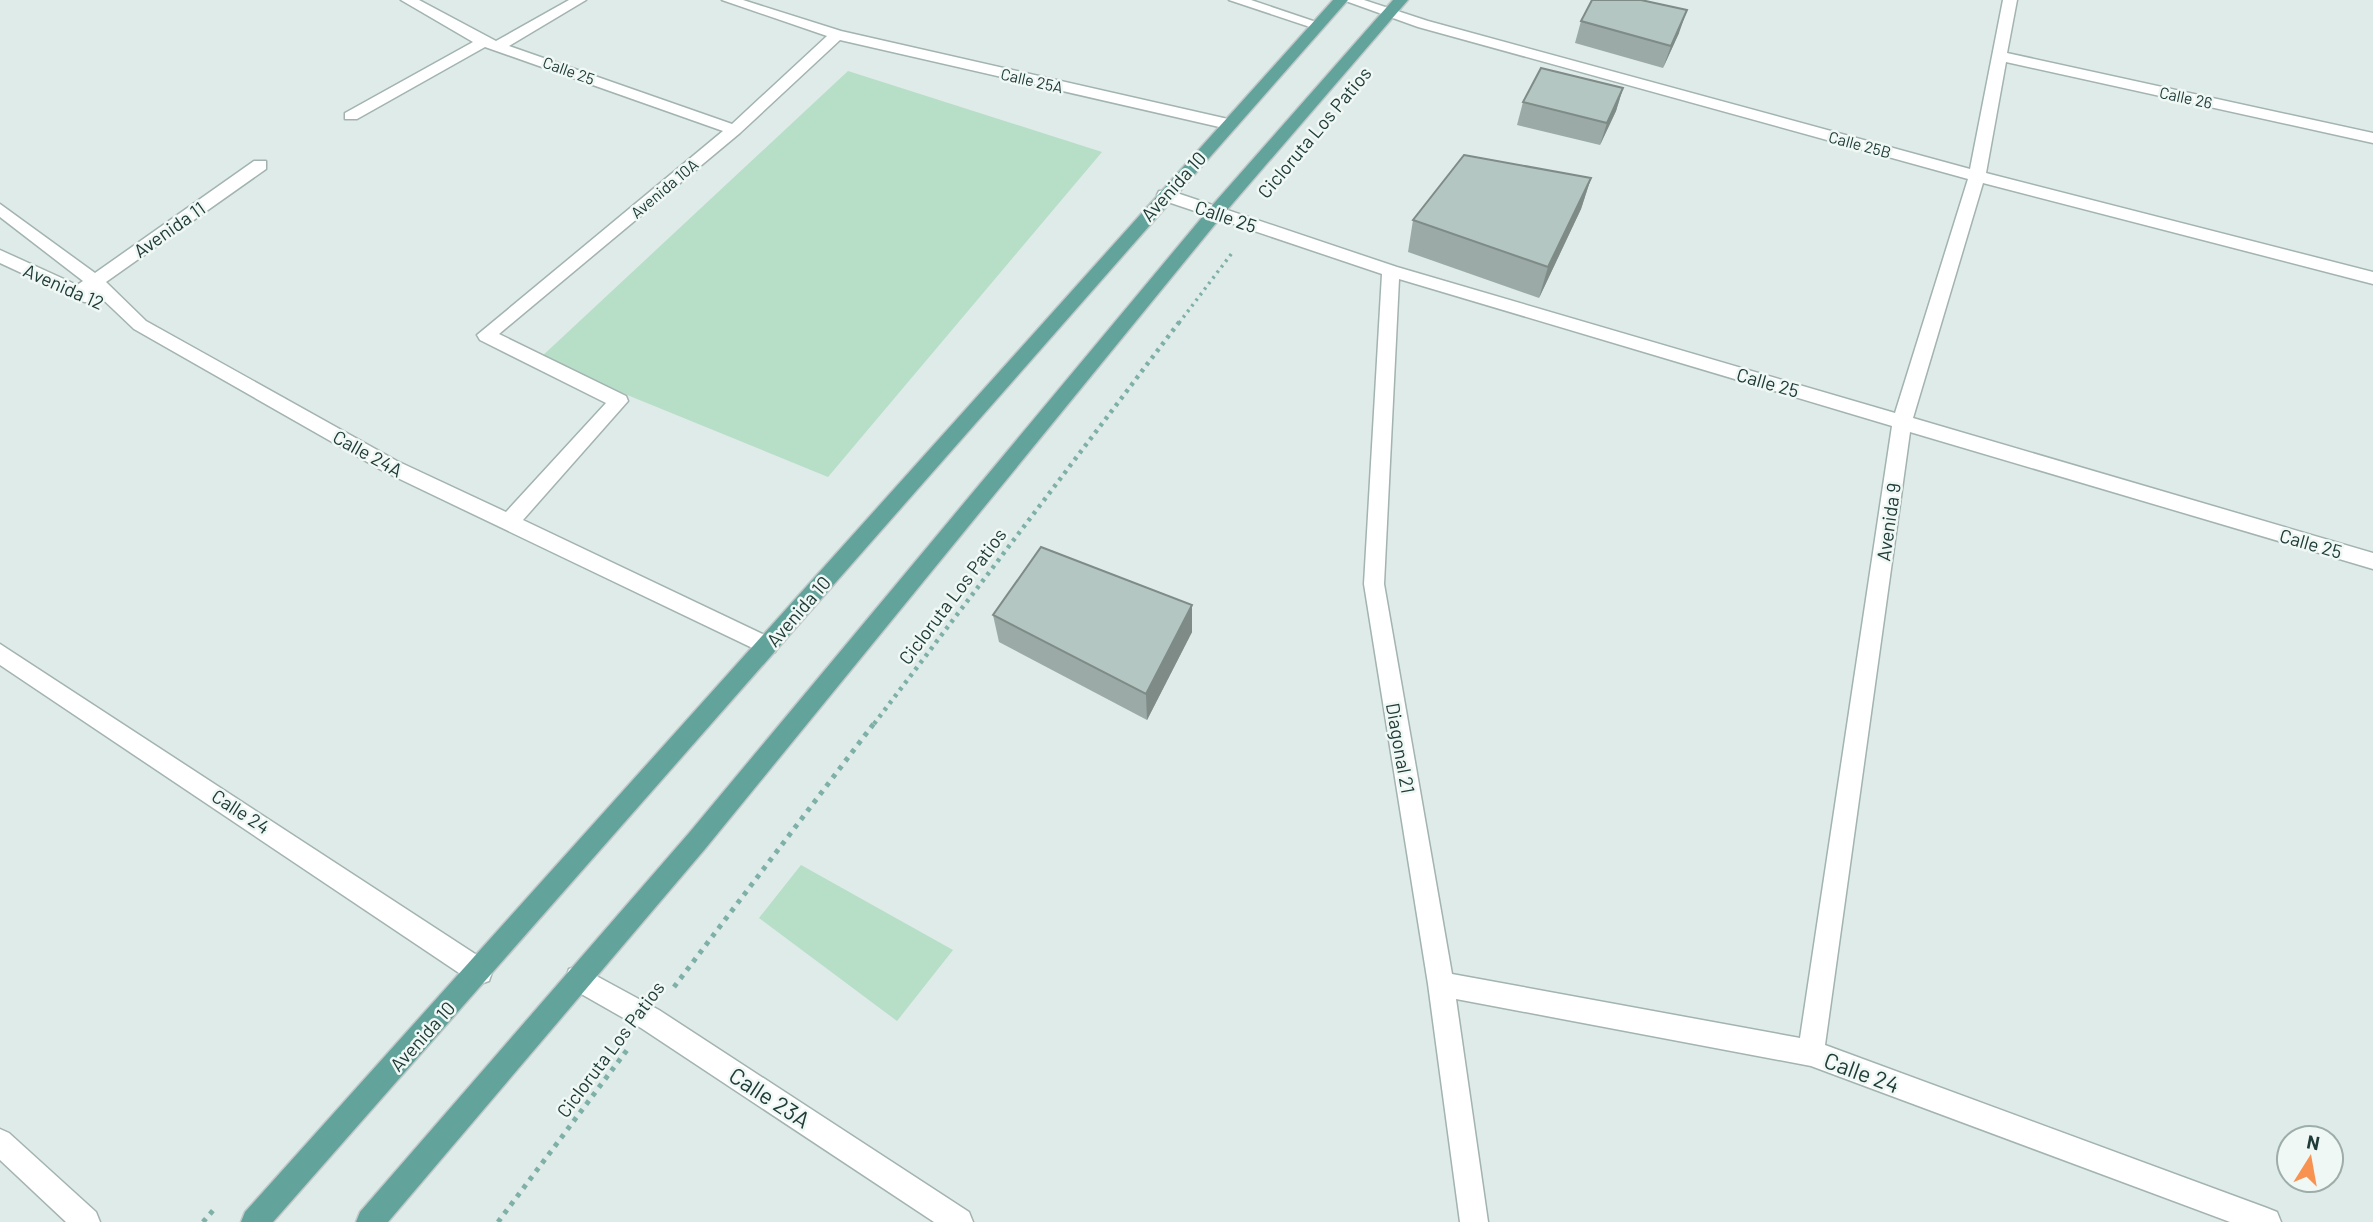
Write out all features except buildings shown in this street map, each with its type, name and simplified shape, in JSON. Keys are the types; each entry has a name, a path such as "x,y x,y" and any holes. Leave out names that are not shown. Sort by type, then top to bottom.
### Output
{"main road":[{"name":"Avenida 10","path":"255,1222 480,972 1165,195 1341,0"},
{"path":"370,1222 715,820 1215,213 1401,0"}],"street":[{"name":"Calle 25","path":"408,0 492,43 734,131"},
{"path":"351,116 579,0"},
{"name":"Calle 25A","path":"729,0 837,35 1228,124"},
{"path":"1236,0 1318,25"},
{"name":"Calle 25B","path":"1349,0 1389,14 1977,176 2373,278"},
{"name":"Avenida 9","path":"1811,1053 1902,422 1977,176 2010,0"},
{"name":"Avenida 10A","path":"508,523 619,401 486,335 734,131 837,35"},
{"name":"Calle 26","path":"2000,56 2373,138"},
{"name":"Avenida 11","path":"78,293 260,165"},
{"name":"Calle 25","path":"1165,195 1391,271 2373,561"},
{"name":"Calle 24A","path":"0,209 94,281 140,325 390,466 767,646"},
{"name":"Avenida 12","path":"0,256 129,315"},
{"name":"Diagonal 21","path":"1391,271 1374,584 1441,984 1474,1222"},
{"name":"Calle 24","path":"0,653 480,972"},
{"name":"Calle 23A","path":"578,978 650,1019 959,1222"},
{"name":"Calle 24","path":"1441,984 1811,1053 2267,1222"},
{"path":"0,1142 86,1222"}],"path":[{"name":"Cicloruta Los Patios","path":"498,1222 1252,226"}],"green space":[{"path":"848,71 1102,152 828,477 539,359"},
{"path":"801,865 953,950 897,1021 759,918"}]}
